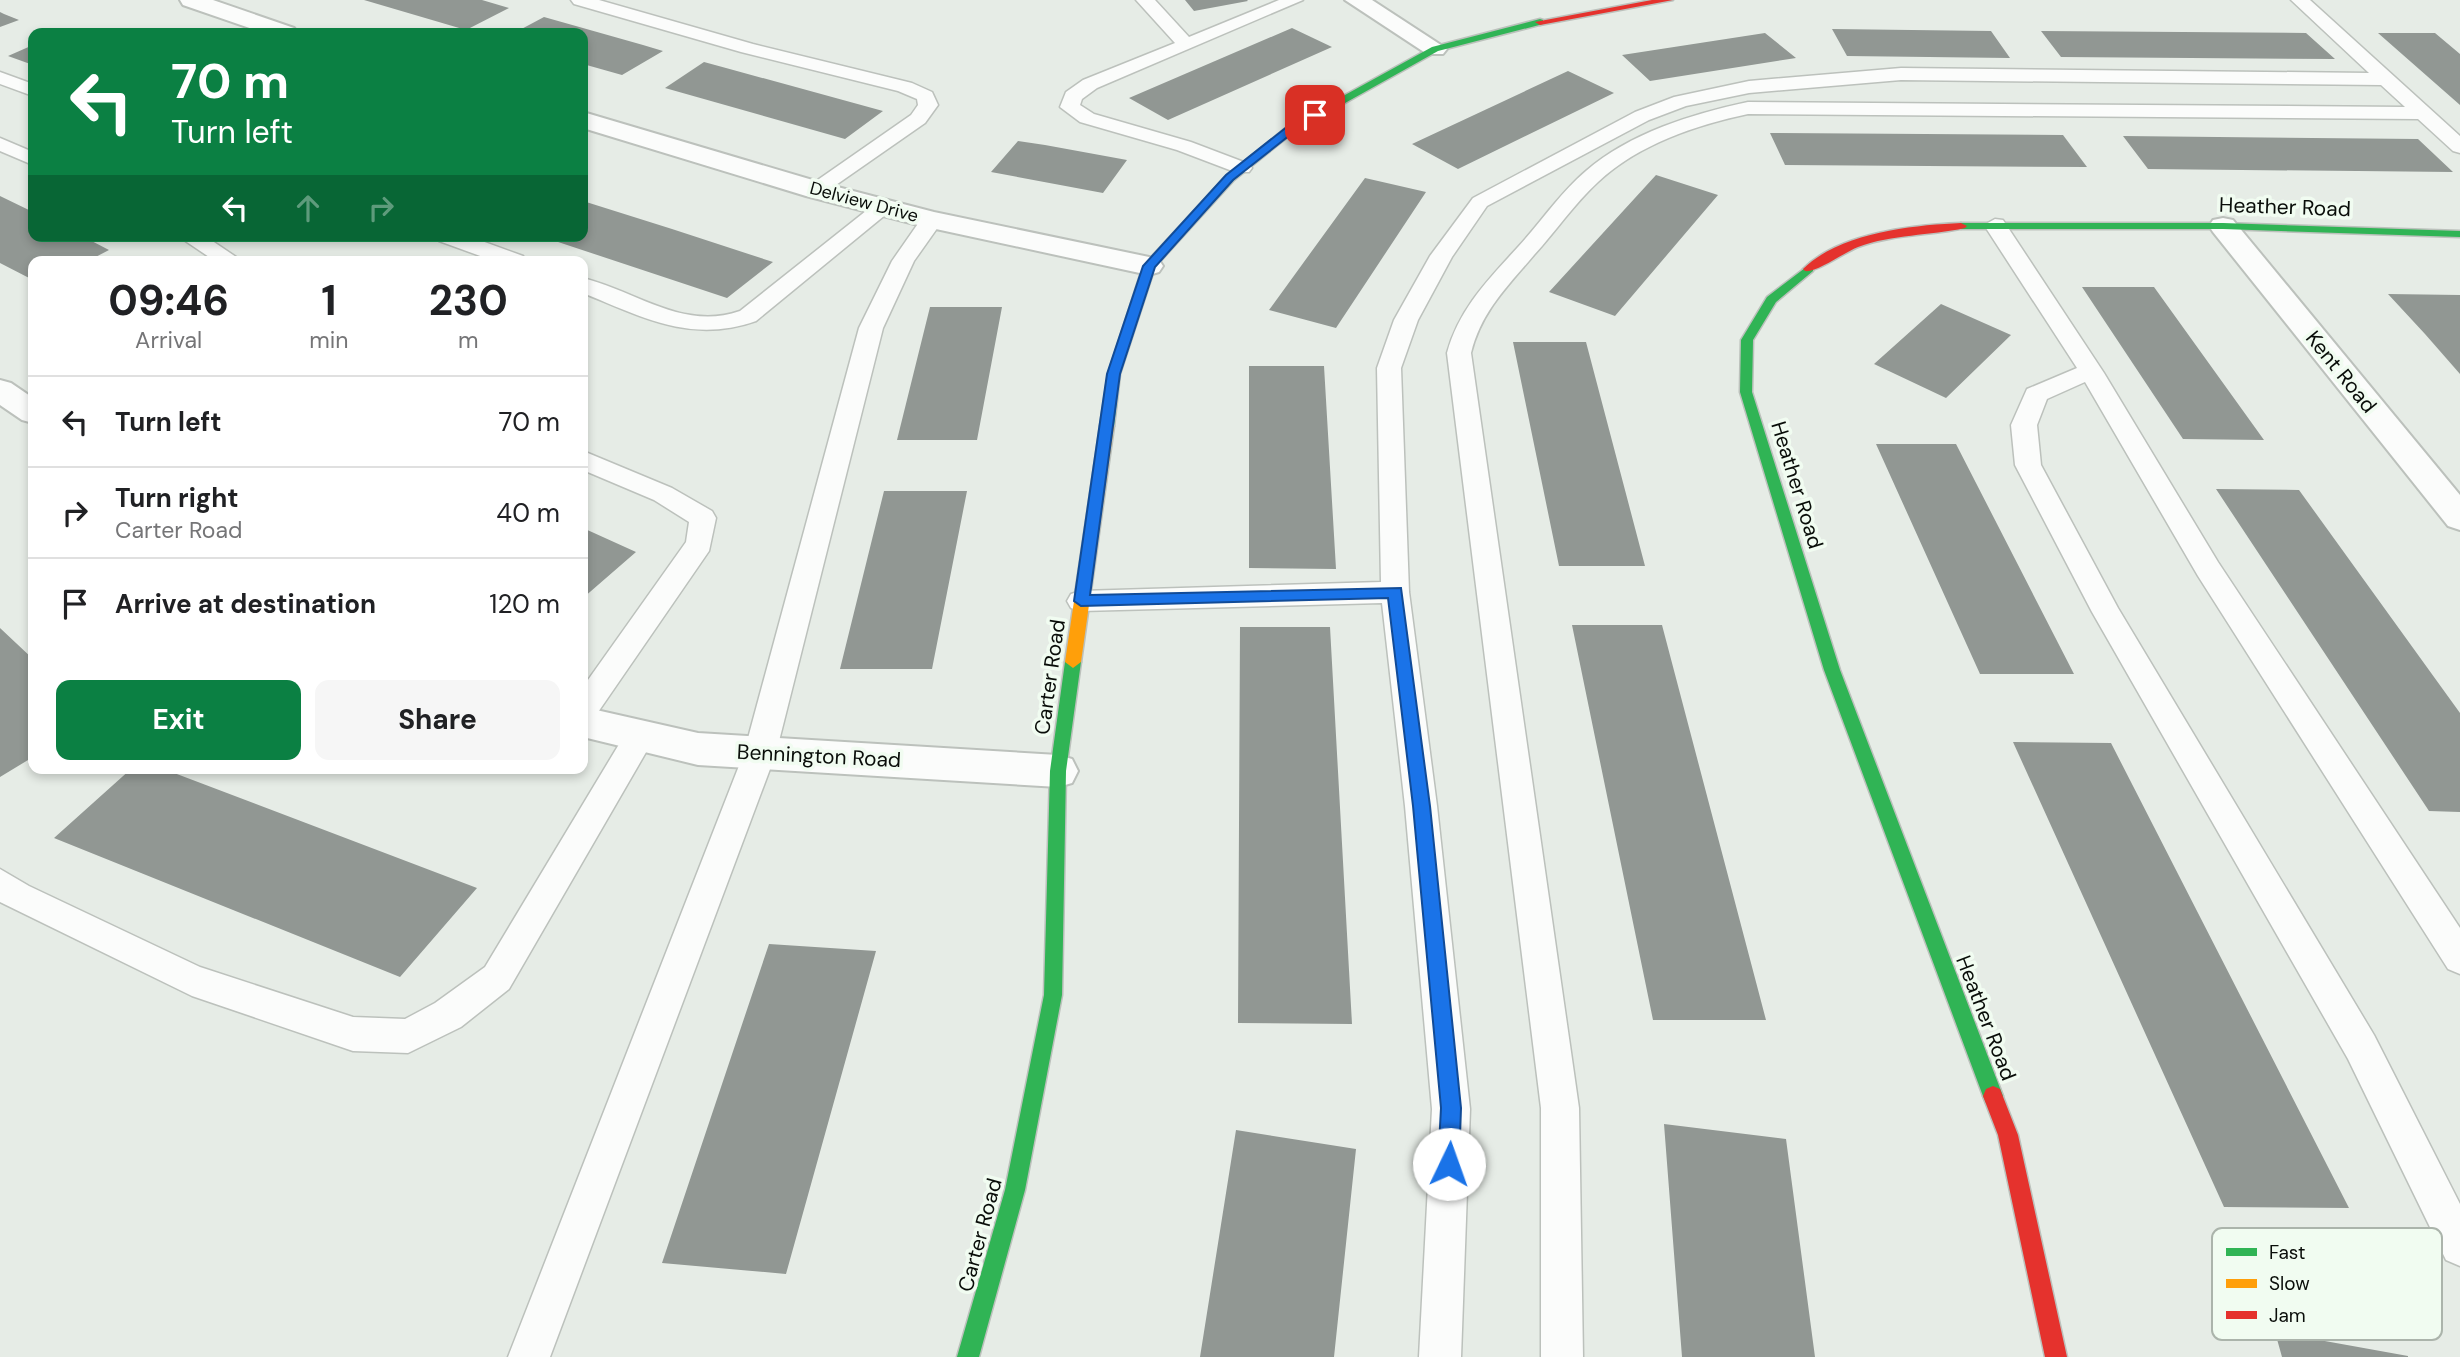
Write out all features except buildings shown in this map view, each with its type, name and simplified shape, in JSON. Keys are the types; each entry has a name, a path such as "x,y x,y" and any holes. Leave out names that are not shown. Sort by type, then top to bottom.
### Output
{"street":[{"path":"191,0 272,28"},
{"path":"1356,0 1435,49"},
{"name":"Carter Road","path":"968,1357 1015,1189 1053,995 1058,771 1114,374 1149,266 1242,168 1292,129 1435,49 1557,18 1668,0"},
{"name":"Delview Drive","path":"588,122 816,190 932,220 1149,266"},
{"name":"Heather Road","path":"2056,1357 2008,1135 1832,670 1746,392 1747,340 1771,300 1813,266 1864,241 1922,228 1995,225 2223,226 2460,234"},
{"name":"Kent Road","path":"2223,226 2460,518"},
{"path":"0,390 28,409"},
{"name":"Bennington Road","path":"588,723 698,749 1058,771"}],"lane":[{"path":"580,0 747,48 905,87 925,96 928,105 918,119 816,190"},
{"path":"1145,0 1185,43"},
{"path":"1242,168 1172,142 1087,118 1070,107 1073,96 1090,83 1294,0"},
{"path":"2300,0 2460,147"},
{"path":"1440,1357 1451,1108 1421,806 1395,592 1389,368 1406,320 1441,256 1480,202 1642,116 1681,101 1749,88 1839,77 1900,74 2383,79"},
{"path":"0,78 28,88"},
{"path":"1562,1357 1560,1108 1459,353 1464,328 1480,303 1545,231 1567,200 1595,173 1642,146 1720,113 1748,107 2424,113"},
{"path":"0,144 28,157"},
{"path":"588,287 665,315 710,327 731,325 748,316 883,207"},
{"path":"529,1357 760,752 871,328 903,261 932,220"},
{"path":"1995,225 2092,373 2208,569 2460,958"},
{"path":"199,242 223,256"},
{"path":"463,242 501,256"},
{"path":"2092,373 2071,377 2036,394 2024,425 2028,465 2106,612 2361,1047 2460,1246"},
{"path":"588,462 663,494 703,518 698,544 588,703"},
{"path":"1081,601 1395,592"},
{"path":"0,883 17,896 192,980 352,1034 408,1036 448,1015 497,978 641,735"}],"traffic: fast":[{"path":"1107,426 1114,374 1149,266 1230,178 1291,129 1435,49 1540,22"},
{"path":"1961,226 2223,226 2460,234"},
{"path":"1809,269 1771,300 1747,340 1746,392 1832,670 1993,1096"},
{"path":"968,1357 1015,1190 1053,995 1058,771 1073,662"}],"traffic: slow":[{"path":"1073,662 1107,426"}],"traffic: jam":[{"path":"1540,22 1668,0"},
{"path":"1809,269 1843,249 1882,236 1961,226"},
{"path":"1993,1096 2008,1135 2056,1357"}],"route":[{"path":"1315,115 1292,129 1230,178 1149,266 1114,374 1081,601 1395,592 1421,806 1451,1108 1449,1164"}]}
